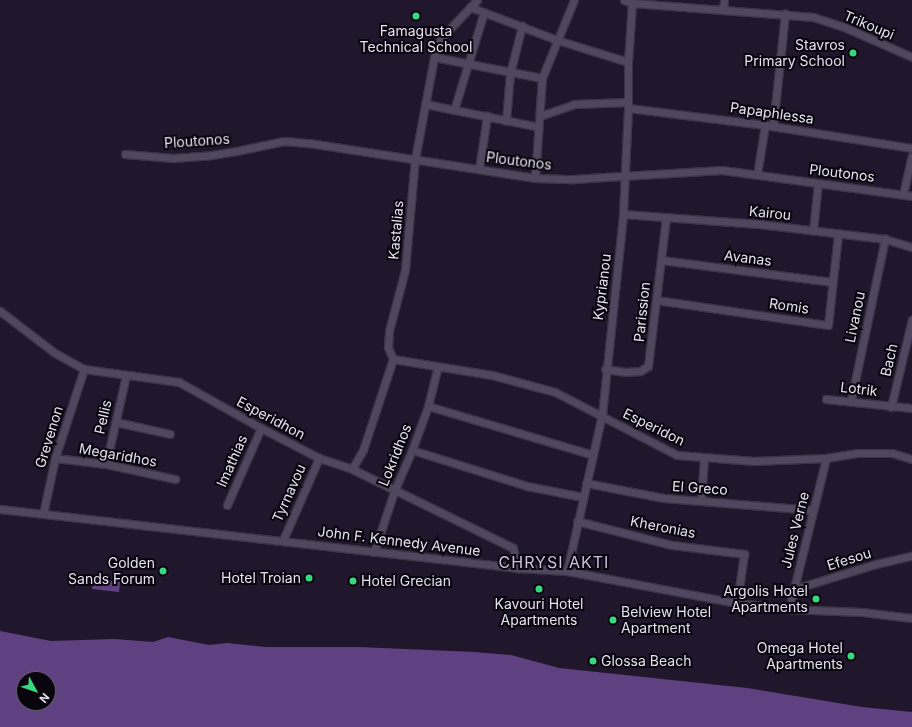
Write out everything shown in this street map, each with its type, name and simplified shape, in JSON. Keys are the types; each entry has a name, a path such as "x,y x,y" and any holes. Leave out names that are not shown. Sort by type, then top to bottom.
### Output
{"street":[{"name":"Kastalias","path":"393,359 388,347 389,331 405,270 415,159 434,57 441,38 477,0"},
{"path":"535,178 542,78 574,0"},
{"name":"Trikoupi","path":"624,0 632,3 813,17 844,27 912,57"},
{"path":"723,10 724,0"},
{"name":"Kyprianou","path":"567,571 602,415 605,369 623,214 626,175 628,62 632,3"},
{"path":"470,7 557,40 628,62"},
{"path":"454,110 484,12"},
{"path":"773,126 785,14"},
{"path":"506,120 510,72 522,26"},
{"path":"434,57 542,78"},
{"path":"425,104 539,127"},
{"name":"Papaphlessa","path":"540,116 574,104 628,105 912,148"},
{"path":"479,169 487,116"},
{"path":"758,175 766,125"},
{"name":"Ploutonos","path":"125,154 173,158 205,156 284,141 309,143 535,178 573,179 722,170 912,196"},
{"path":"903,194 912,156"},
{"path":"813,231 818,183"},
{"name":"Kairou","path":"623,214 759,224 885,239 912,247"},
{"name":"Parission","path":"605,369 626,372 640,371 648,366 666,217"},
{"name":"Romis","path":"656,300 828,325 838,234"},
{"name":"Livanou","path":"850,400 885,239"},
{"name":"Avanas","path":"661,260 833,282"},
{"name":"Esperidhon","path":"0,311 55,352 84,369 179,382 261,428 319,458 352,469 395,489 513,548 518,568"},
{"name":"Bach","path":"891,407 912,319"},
{"path":"352,469 364,450 393,359"},
{"name":"Esperidon","path":"393,359 492,375 555,392 602,415 677,456 754,461 826,458 857,453 892,454 912,459"},
{"name":"Lokridhos","path":"374,552 395,489 412,450 428,406 438,366"},
{"name":"Grevenon","path":"43,514 55,458 84,369"},
{"name":"Pellis","path":"106,464 126,375"},
{"name":"Lotrik","path":"826,398 850,400 891,407 912,408"},
{"path":"428,406 593,455"},
{"path":"116,422 170,434"},
{"name":"Imathias","path":"227,505 261,428"},
{"path":"412,450 527,486 583,497"},
{"name":"Megaridhos","path":"55,458 106,464 175,479"},
{"name":"Tyrnavou","path":"283,540 319,458"},
{"path":"701,501 704,458"},
{"name":"Jules Verne","path":"789,609 826,458"},
{"name":"El Greco","path":"586,483 664,498 813,510"},
{"name":"John F. Kennedy Avenue","path":"0,508 283,540 374,552 518,568 567,571 738,603 789,609 862,612 912,618"},
{"name":"Kheronias","path":"577,521 672,545 744,554 738,603"},
{"name":"Efesou","path":"794,589 876,564 912,556"}],"shaded area":[{"path":"93,579 120,582 119,592 92,589"},
{"path":"0,631 51,641 114,639 153,642 168,637 209,645 227,643 265,647 359,647 511,655 559,668 747,688 862,707 912,712 912,727 0,727"}],"place":[{"name":"Famagusta Technical School","path":"416,16"},
{"name":"Stavros Primary School","path":"853,53"},
{"name":"Golden Sands Forum","path":"163,571"},
{"name":"Hotel Troian","path":"309,578"},
{"name":"Hotel Grecian","path":"353,581"},
{"name":"Kavouri Hotel Apartments","path":"539,589"},
{"name":"Argolis Hotel Apartments","path":"816,599"},
{"name":"Belview Hotel Apartment","path":"613,620"},
{"name":"Omega Hotel Apartments","path":"851,656"},
{"name":"Glossa Beach","path":"593,661"}],"district":[{"name":"CHRYSI AKTI","path":"554,562"}]}
